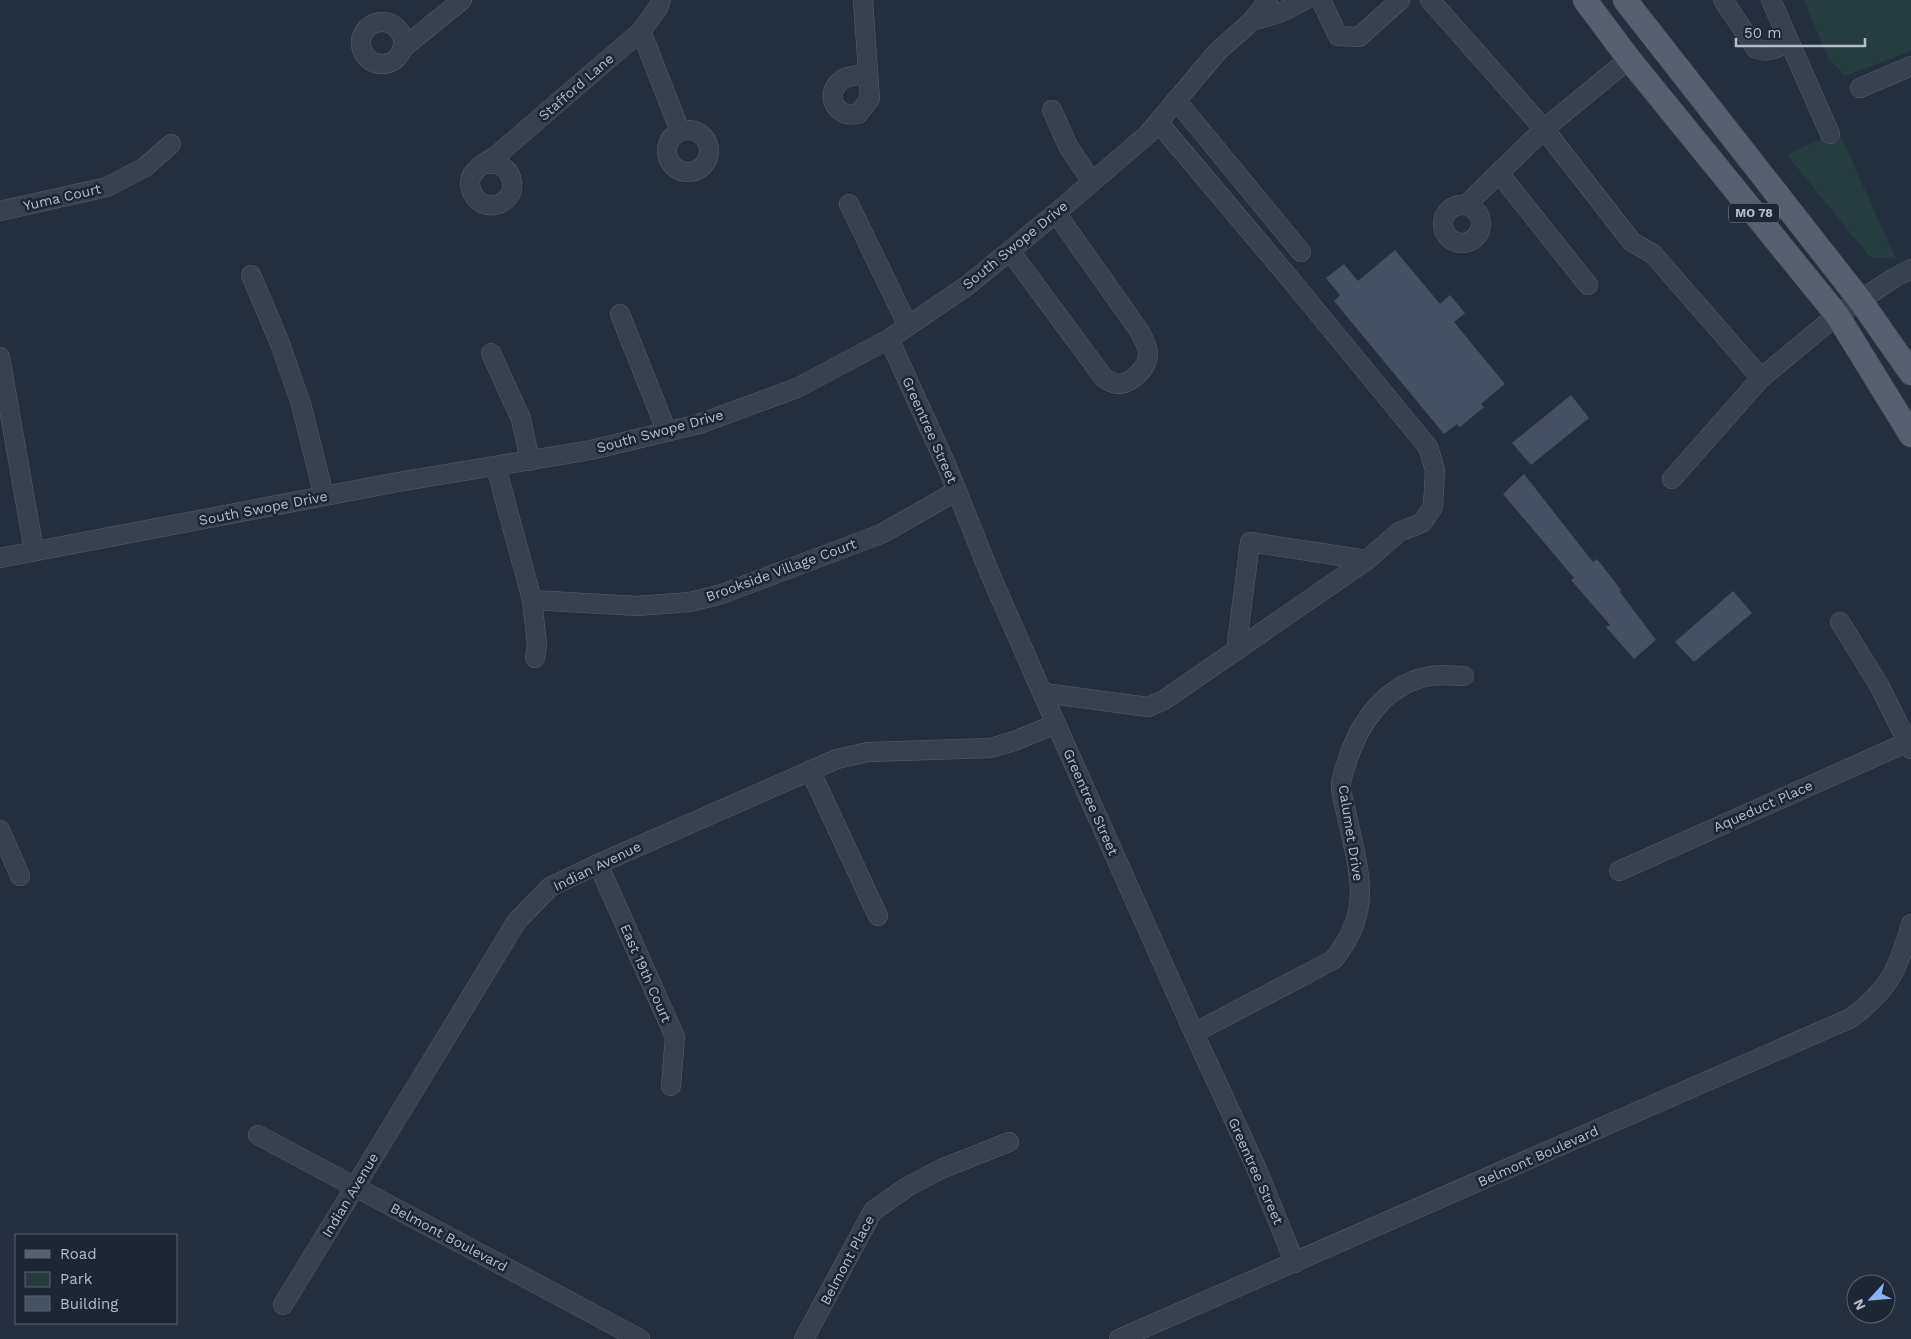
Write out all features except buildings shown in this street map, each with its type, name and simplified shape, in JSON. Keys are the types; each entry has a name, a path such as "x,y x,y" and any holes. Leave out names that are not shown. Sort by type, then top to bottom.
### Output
{"main road":[{"name":"MO 78","path":"1585,0 1629,59 1837,315 1911,434"},
{"name":"MO 78","path":"1625,0 1860,300 1911,374"}],"street":[{"path":"403,48 462,0"},
{"name":"Stafford Lane","path":"482,165 496,156 641,31 658,8 661,0"},
{"path":"863,0 868,74"},
{"name":"South Swope Drive","path":"0,558 324,496 592,450 699,424 797,388 889,340 968,285 1010,251 1148,134 1218,51 1252,21 1268,0"},
{"name":"South Swope Drive","path":"1252,21 1282,12 1305,0"},
{"path":"1321,0 1338,36 1359,37 1400,0"},
{"path":"1430,0 1544,129 1632,242 1653,254 1761,378"},
{"path":"1723,0 1756,49 1766,52 1774,50 1789,41"},
{"path":"1771,0 1830,134"},
{"path":"641,31 680,131"},
{"path":"1466,205 1544,129 1629,59"},
{"path":"1860,88 1911,66"},
{"path":"1176,100 1301,252"},
{"path":"1052,110 1068,146 1092,182"},
{"path":"1044,693 1148,707 1164,700 1367,560 1399,532 1422,523 1433,507 1435,470 1428,447 1342,341 1158,122"},
{"name":"Yuma Court","path":"0,211 108,187 146,167 171,144"},
{"path":"1499,173 1588,285"},
{"path":"849,204 908,326"},
{"path":"1010,251 1104,378 1119,384 1134,378 1146,363 1148,355 1146,344 1140,332 1056,213"},
{"path":"1672,479 1761,378 1837,315 1911,269"},
{"path":"251,275 278,340 301,404 324,496"},
{"path":"620,314 667,432"},
{"name":"Greentree Street","path":"889,340 957,491 990,574 1044,693 1056,724 1255,1165 1295,1263"},
{"path":"491,353 520,420 530,461"},
{"path":"0,357 34,551"},
{"path":"496,466 532,600 537,644 536,658"},
{"name":"Brookside Village Court","path":"532,600 637,606 690,602 722,594 881,534 957,491"},
{"path":"1236,651 1250,542 1367,560"},
{"path":"1840,622 1880,685 1909,745"},
{"name":"Calumet Drive","path":"1194,1033 1333,960 1344,947 1356,925 1361,900 1360,876 1341,784 1352,745 1370,713 1398,687 1430,676 1464,676"},
{"name":"Indian Avenue","path":"283,1305 517,921 550,887 837,759 868,752 990,748 1017,740 1056,724"},
{"name":"Aqueduct Place","path":"1619,870 1909,745"},
{"path":"810,770 878,916"},
{"path":"0,830 20,876"},
{"name":"East 19th Court","path":"598,864 675,1037 671,1086"},
{"name":"Belmont Boulevard","path":"1119,1339 1851,1018 1871,1004 1891,979 1901,957 1911,924"},
{"name":"Belmont Boulevard","path":"258,1134 640,1339"},
{"name":"Belmont Place","path":"804,1339 874,1211 907,1187 941,1169 1009,1142"}],"green space":[{"path":"1804,0 1911,0 1911,51 1845,76 1828,58"},
{"path":"1838,130 1896,259 1870,257 1787,155"}]}
